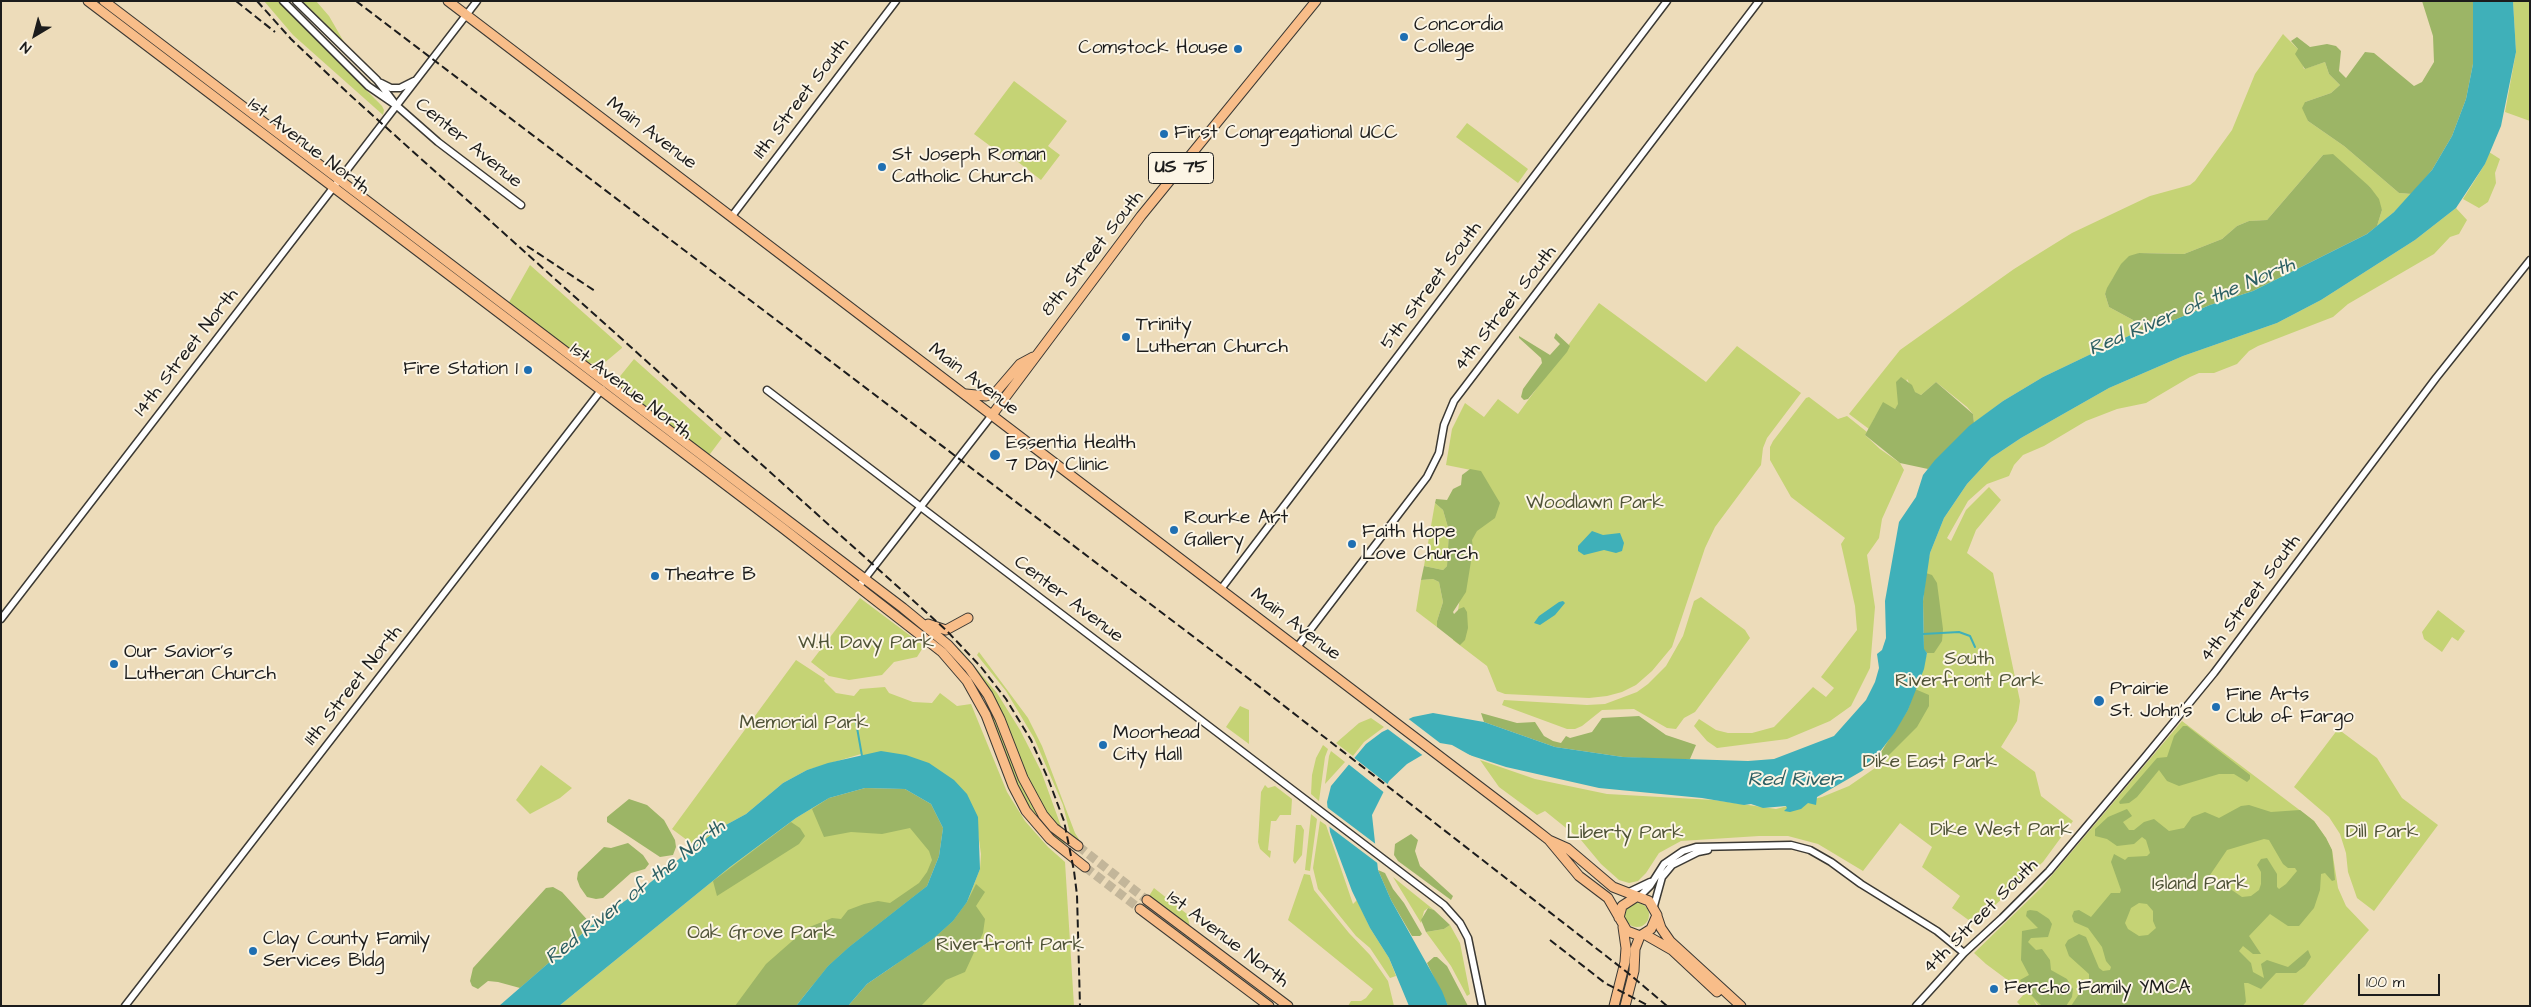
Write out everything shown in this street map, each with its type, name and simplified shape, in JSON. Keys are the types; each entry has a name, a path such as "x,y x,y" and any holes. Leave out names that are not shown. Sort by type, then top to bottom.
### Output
{"main road":[{"name":"1st Avenue North","path":"88,1 337,184"},
{"name":"1st Avenue North","path":"104,1 337,184 861,582 942,652 967,681 986,714 1013,786 1026,811 1050,839 1086,867"},
{"name":"Main Avenue","path":"448,1 1298,646 1549,840 1575,872 1608,898 1621,922"},
{"name":"8th Street South","path":"992,414 1153,201 1316,1"},
{"path":"964,393 986,396 996,392 1020,364 1035,356"},
{"name":"1st Avenue North","path":"861,582 903,608 948,645 969,668 988,695 1036,802 1054,828 1078,846"},
{"path":"903,608 930,626 946,630 968,618"},
{"name":"Main Avenue","path":"1549,840 1567,848 1607,882 1626,893 1638,897"},
{"path":"1614,1006 1625,962 1626,948 1621,922 1622,906 1638,897 1655,910 1661,928 1670,941 1741,1006"},
{"name":"1st Avenue North","path":"1147,900 1288,1006"},
{"name":"1st Avenue North","path":"1140,908 1269,1006"},
{"path":"1624,1006 1634,971 1635,949 1642,935 1655,923 1655,910"},
{"path":"1621,922 1634,935 1642,935 1672,950 1731,1006"}],"street":[{"name":"Center Avenue","path":"283,1 368,86 397,106 438,142 521,206"},
{"name":"Center Avenue","path":"296,1 377,80 397,106"},
{"name":"14th Street North","path":"1,619 477,1"},
{"name":"11th Street South","path":"732,216 896,1"},
{"name":"5th Street South","path":"1221,589 1667,1"},
{"name":"4th Street South","path":"1298,646 1427,477 1438,454 1444,425 1454,402 1759,1"},
{"path":"377,80 391,88 400,88 417,80"},
{"name":"4th Street South","path":"1916,1006 1964,953 2049,871 2214,673 2436,378 2530,260"},
{"name":"11th Street North","path":"125,1006 603,387"},
{"name":"Center Avenue","path":"767,390 1435,898 1451,912 1465,930 1471,946 1482,1006"},
{"name":"8th Street South","path":"861,582 992,414"},
{"path":"1638,897 1664,864 1683,851 1696,847 1791,845 1810,850 1831,862 1861,884 1937,931 1964,953"},
{"path":"1655,910 1662,877 1672,865 1698,852 1719,847"},
{"path":"1626,893 1642,887 1656,876"}],"green space":[{"path":"264,1 278,1 382,106 384,110 383,115 293,35"},
{"path":"302,1 316,1 329,16 344,42"},
{"path":"2422,1 2473,1 2473,64 2466,99 2452,136 2432,170 2412,194 2399,193 2344,146 2308,121 2302,108 2305,102 2331,93 2340,85 2329,74 2325,62 2305,69 2295,54 2298,49 2291,41 2297,37 2310,47 2327,44 2336,46 2341,51 2339,71 2346,78 2365,52 2374,53 2414,86 2422,82 2434,62 2433,36"},
{"path":"2513,1 2530,1 2530,121 2505,112 2516,52"},
{"path":"2283,34 2298,49 2304,69 2325,62 2329,74 2340,85 2331,93 2305,102 2308,121 2344,146 2399,193 2412,194 2394,212 2377,226 2382,210 2370,187 2323,155 2267,220 2249,221 2237,226 2222,239 2184,254 2139,253 2113,278 2105,294 2109,307 2133,320 2137,332 2043,377 2003,401 1974,423 1973,414 1967,407 1936,382 1921,395 1914,392 1907,379 1899,404 1895,409 1875,417 1869,429 1849,414 1900,350 2014,269 2072,233 2150,196 2190,185 2195,181 2232,130 2255,74"},
{"path":"1014,81 1067,121 1048,146 1060,155 1041,180 1004,151 1001,154 974,134"},
{"path":"1467,123 1528,169 1518,183 1456,137"},
{"path":"2489,152 2500,159 2495,173 2496,183 2488,202 2479,208 2463,199 2485,164"},
{"path":"2333,154 2370,187 2379,199 2382,210 2377,226 2367,234 2253,291 2210,305 2155,328 2137,332 2133,320 2109,307 2105,294 2107,288 2121,264 2129,256 2139,253 2184,254 2222,239 2237,226 2249,221 2267,220 2323,155"},
{"path":"2456,208 2467,220 2459,234 2450,237 2434,254 2348,304 2333,317 2258,346 2249,351 2237,364 2214,373 2199,373 2190,377 2146,403 2117,409 2086,421 2044,446 2023,455 2014,465 2009,476 1987,484 1968,501 1947,538 1951,541 1966,510 1989,487 2001,500 1976,530 1967,553 1993,573 2020,701 2017,721 2001,747 2035,772 2041,796 2073,821 2043,862 1974,924 1952,908 1960,896 1922,867 1932,847 1900,823 1863,871 1818,844 1788,836 1759,836 1681,841 1659,853 1646,873 1638,881 1629,883 1619,880 1601,864 1581,840 1545,811 1537,815 1499,787 1480,760 1535,779 1607,794 1714,800 1776,809 1822,797 1849,786 1878,766 1872,762 1882,751 1919,682 1927,653 1924,579 1930,553 1944,518 1967,484 1991,458 2021,438 2109,388 2183,356 2277,323 2321,300 2415,240"},
{"path":"530,265 622,348 603,364 586,363 508,304"},
{"name":"Woodlawn Park","path":"1599,303 1706,382 1737,346 1801,393 1767,438 1763,448 1761,465 1715,527 1705,548 1672,647 1652,671 1636,685 1622,692 1607,696 1589,698 1505,694 1497,691 1487,666 1453,640 1481,472 1446,465 1452,429 1465,403 1484,417 1498,399 1518,414"},
{"path":"1556,333 1570,346 1528,399 1524,400 1521,397 1523,389 1542,363 1541,358 1519,336 1550,355 1560,344 1554,338"},
{"path":"634,359 722,438 710,454 708,455 617,388 617,380"},
{"path":"1901,377 1912,385 1915,392 1921,395 1936,382 1973,414 1974,423 1928,469 1900,463 1865,435 1883,402 1895,409 1898,404 1896,382"},
{"path":"1809,397 1838,419 1847,416 1867,432 1865,435 1880,449 1900,463 1904,470 1882,519 1879,538 1867,555 1875,607 1870,668 1851,706 1830,721 1787,739 1717,748 1707,741 1694,726 1699,719 1716,730 1728,733 1752,733 1774,727 1813,687 1826,697 1834,688 1821,677 1857,630 1855,606 1841,544 1845,538 1791,497 1770,460 1770,447 1773,441 1806,398"},
{"path":"1470,469 1481,471 1500,503 1495,518 1477,531 1472,540 1473,549 1466,592 1453,612 1454,614 1464,607 1467,612 1468,628 1465,640 1460,645 1437,627 1443,602 1439,582 1433,579 1421,580 1424,566 1443,570 1447,566 1449,531 1443,510 1435,503 1436,499 1447,500 1453,489 1461,485 1462,475"},
{"path":"1435,503 1443,510 1449,531 1447,566 1443,570 1424,566"},
{"path":"1926,573 1932,575 1937,583 1943,629 1942,641 1934,653 1927,653 1924,650 1923,601"},
{"path":"1433,579 1439,582 1443,602 1437,627 1416,611 1421,580"},
{"path":"1701,597 1745,630 1750,638 1695,712 1684,718 1676,729 1667,728 1634,709 1602,710 1582,726 1575,729 1567,729 1502,705 1504,700 1587,705 1605,704 1637,692 1666,666 1683,636 1694,601"},
{"name":"W.H. Davy Park","path":"860,598 924,646 917,657 894,662 882,675 849,680 829,676 811,662"},
{"path":"2438,610 2465,631 2458,641 2452,637 2442,652 2424,639 2422,632"},
{"path":"958,647 997,693 1020,730 1041,771 1062,829 1048,816 1035,796 990,692"},
{"path":"979,652 1028,718 1042,746 1075,833 1080,841 1070,833 1063,805 1034,738 1006,691 977,655"},
{"path":"796,660 825,679 824,681 836,693 854,696 860,689 885,687 889,693 913,702 932,703 940,693 957,706 971,704 1007,792 1025,821 1048,847 1065,862 1074,1006 848,1006 967,902 980,869 981,854 978,817 861,754 807,770 783,783 746,814 724,826 695,846 672,829"},
{"path":"1915,689 1929,695 1929,706 1917,727 1885,759 1880,754 1908,710"},
{"path":"988,704 1027,796 1038,813 1064,840 1065,846 1052,836 1023,798 985,705"},
{"path":"1240,706 1249,710 1249,744 1226,727"},
{"path":"1481,713 1517,723 1535,722 1544,736 1561,743 1566,736 1570,738 1592,732 1602,718 1639,716 1666,735 1696,745 1690,759 1681,760 1623,757 1555,747 1484,722"},
{"path":"1371,718 1384,727 1364,742 1353,756 1336,743 1359,723"},
{"name":"Island Park","path":"2182,721 2314,821 2332,850 2338,888 2346,906 2369,930 2302,1006 2039,1006 2033,999 2037,1006 2021,1006 2017,1002 2025,993 1974,953 2042,887"},
{"path":"2183,726 2187,726 2250,775 2250,779 2247,782 2234,774 2219,774 2179,786 2167,781 2159,770 2137,797 2129,803 2120,804 2119,802 2157,758 2167,757 2174,736"},
{"name":"Dill Park","path":"2338,729 2377,758 2402,798 2438,825 2374,911 2357,898 2348,872 2346,853 2340,834 2329,817 2294,787"},
{"path":"1323,745 1328,749 1325,757 1319,801 1311,794 1312,775 1316,758"},
{"path":"1331,751 1345,762 1325,784 1329,756"},
{"path":"541,765 572,788 560,798 530,814 516,800"},
{"path":"1265,785 1268,788 1275,786 1292,799 1291,815 1280,815 1276,821 1271,821 1268,850 1271,851 1270,858 1260,849 1258,842 1261,792"},
{"path":"865,788 905,789 931,804 943,828 939,856 927,886 849,947 828,966 796,1006 735,1006 766,964 807,928 832,918 841,919 848,910 864,904 878,901 890,903 919,883 927,872 932,860 929,851 910,828 882,834 851,832 824,837 812,809 829,798"},
{"name":"Oak Grove Park","path":"829,798 943,828 927,886 804,993 796,1006 559,1006 730,867 796,818"},
{"path":"629,799 647,805 664,820 675,840 676,847 673,855 660,857 607,822 607,817"},
{"path":"2249,805 2271,812 2300,810 2314,821 2332,850 2335,880 2332,881 2325,873 2321,874 2320,890 2314,908 2299,926 2288,926 2270,914 2249,936 2261,954 2253,954 2243,946 2239,951 2251,963 2253,972 2264,978 2261,964 2267,960 2288,967 2308,950 2311,957 2305,966 2296,973 2276,973 2261,989 2244,983 2246,1002 2243,1006 2071,1006 2089,979 2089,974 2069,956 2065,945 2068,940 2079,934 2086,937 2099,968 2103,971 2110,970 2111,967 2106,961 2102,947 2088,928 2074,922 2072,916 2074,911 2079,910 2091,917 2111,893 2120,893 2121,890 2111,862 2114,854 2125,860 2128,857 2147,856 2150,853 2146,840 2142,837 2134,844 2117,846 2107,839 2095,836 2095,829 2108,817 2127,809 2132,816 2123,822 2129,830 2134,830 2144,822 2154,819 2169,831 2184,828 2192,817 2205,812 2219,818 2241,806","holes":["2264,839 2269,840 2283,864 2288,868 2295,868 2297,871 2279,889 2277,887 2277,874 2267,858 2261,859 2257,865 2261,872 2261,884 2259,890 2251,896 2242,897 2210,875 2227,850","2139,903 2147,904 2153,911 2153,921 2156,928 2148,935 2139,936 2128,929 2125,923 2131,908"]},
{"path":"1311,814 1317,819 1310,871 1305,870"},
{"path":"1320,821 1326,825 1353,904 1357,900 1370,928 1389,958 1396,976 1390,978 1370,948 1356,936 1318,889 1313,868"},
{"path":"791,822 800,828 805,836 799,844 717,896 713,881"},
{"path":"1296,825 1301,825 1304,830 1302,855 1295,864 1293,861"},
{"path":"1411,834 1418,840 1415,851 1420,866 1453,896 1451,900 1398,861 1394,855 1395,844"},
{"path":"628,843 643,855 649,864 645,869 631,873 603,898 587,897 577,879 578,872 604,847 611,848"},
{"path":"1378,870 1385,873 1422,934 1420,936 1412,936 1391,900"},
{"path":"1304,874 1310,875 1314,890 1349,933 1370,955 1388,981 1394,1006 1348,1006 1351,1001 1361,1001 1366,998 1373,989 1288,920"},
{"path":"1393,877 1434,910 1428,908 1424,911 1421,923"},
{"path":"976,884 985,892 976,906 985,919 983,933 965,972 946,980 921,1006 848,1006 867,984 933,939 953,921 967,902"},
{"path":"553,887 562,892 592,925 520,988 488,981 478,989 472,986 470,981 473,968 546,888"},
{"path":"1154,888 1187,914 1190,927 1149,896"},
{"path":"1637,903 1645,907 1649,915 1645,923 1637,927 1629,923 1625,915 1629,907"},
{"path":"1428,908 1434,910 1450,925 1444,929 1426,932 1421,920"},
{"path":"2027,911 2037,911 2049,919 2052,924 2048,937 2031,938 2028,942 2036,950 2042,949 2050,960 2051,970 2067,979 2073,989 2072,997 2066,1006 2042,1006 2023,987 2020,980 2029,975 2021,960 2022,931 2038,928 2026,916"},
{"path":"1450,925 1460,943 1470,994 1467,996 1451,966 1426,932 1444,929"},
{"path":"1434,957 1437,957 1447,966 1468,1006 1448,1006 1427,963"}],"water":[{"name":"Red River","path":"2473,1 2513,1 2516,52 2501,126 2485,164 2456,208 2415,240 2321,300 2277,323 2183,356 2109,388 2021,438 1991,458 1967,484 1944,518 1930,553 1923,601 1924,649 1927,653 1924,669 1908,710 1895,732 1872,762 1862,771 1817,797 1816,805 1808,803 1801,809 1790,812 1784,811 1787,808 1786,806 1763,808 1751,804 1744,805 1702,798 1599,788 1506,767 1454,750 1429,751 1407,764 1389,781 1372,815 1378,870 1391,900 1442,991 1448,1006 1409,1006 1389,958 1370,928 1352,891 1330,832 1327,802 1331,786 1366,744 1382,732 1413,717 1433,713 1484,722 1555,747 1623,757 1748,761 1774,759 1834,736 1866,700 1875,682 1879,668 1877,654 1882,650 1886,638 1885,601 1899,522 1916,497 1923,475 1935,460 1969,426 2003,401 2043,377 2137,332 2155,328 2210,305 2253,291 2367,234 2394,212 2432,170 2452,136 2466,99 2473,64"},
{"path":"1592,531 1603,535 1620,533 1624,543 1622,551 1616,553 1604,550 1584,555 1578,551 1578,546"},
{"path":"1563,601 1565,603 1555,615 1540,625 1534,623 1539,616"},
{"path":"881,751 906,755 929,763 954,780 967,794 978,817 980,869 967,902 953,921 933,939 867,984 848,1006 796,1006 828,966 849,947 927,886 939,856 943,828 931,804 905,789 865,788 829,798 796,818 730,867 559,1006 499,1006 598,920 646,886 695,846 724,826 746,814 783,783 807,770 828,763"}],"pier":[{"path":"1406,717 1440,743 1452,745 1475,758 1454,752 1430,754 1425,757 1385,727"},
{"path":"1353,757 1390,786 1386,794 1347,763"},
{"path":"1324,805 1377,845 1380,865 1327,825"}],"waterway":[{"path":"1923,634 1959,632 1970,636 1975,647"},
{"path":"856,722 862,756"}],"tunnel":[{"path":"1078,846 1147,900"},
{"path":"1085,867 1140,909"}],"railway":[{"path":"236,1 275,32"},
{"path":"257,1 291,39 350,95 946,630 981,667 1006,699 1031,740 1064,821 1077,895 1080,1006"},
{"path":"356,1 1265,691 1628,973 1667,1006"},
{"path":"527,246 595,291"},
{"path":"1550,940 1605,983 1649,1006"}],"place":[{"name":"Concordia College","path":"1404,37"},
{"name":"Comstock House","path":"1238,49"},
{"name":"First Congregational UCC","path":"1164,134"},
{"name":"St Joseph Roman Catholic Church","path":"882,167"},
{"name":"Trinity Lutheran Church","path":"1126,337"},
{"name":"Fire Station 1","path":"528,370"},
{"name":"Essentia Health 7 Day Clinic","path":"995,455"},
{"name":"Rourke Art Gallery","path":"1174,530"},
{"name":"Faith Hope Love Church","path":"1352,544"},
{"name":"Theatre B","path":"655,576"},
{"name":"Our Savior's Lutheran Church","path":"114,664"},
{"name":"Prairie St. John's","path":"2099,701"},
{"name":"Fine Arts Club of Fargo","path":"2216,707"},
{"name":"Moorhead City Hall","path":"1103,745"},
{"name":"Clay County Family Services Bldg","path":"253,951"},
{"name":"Fercho Family YMCA","path":"1994,989"}],"water label":[{"name":"Red River of the North","path":"2192,308"},
{"name":"Red River of the North","path":"636,893"}],"park label":[{"name":"South Riverfront Park","path":"1969,671"},
{"name":"Memorial Park","path":"804,724"},
{"name":"Dike East Park","path":"1930,763"},
{"name":"Dike West Park","path":"2001,831"},
{"name":"Liberty Park","path":"1625,834"},
{"name":"Riverfront Park","path":"1010,946"}]}
